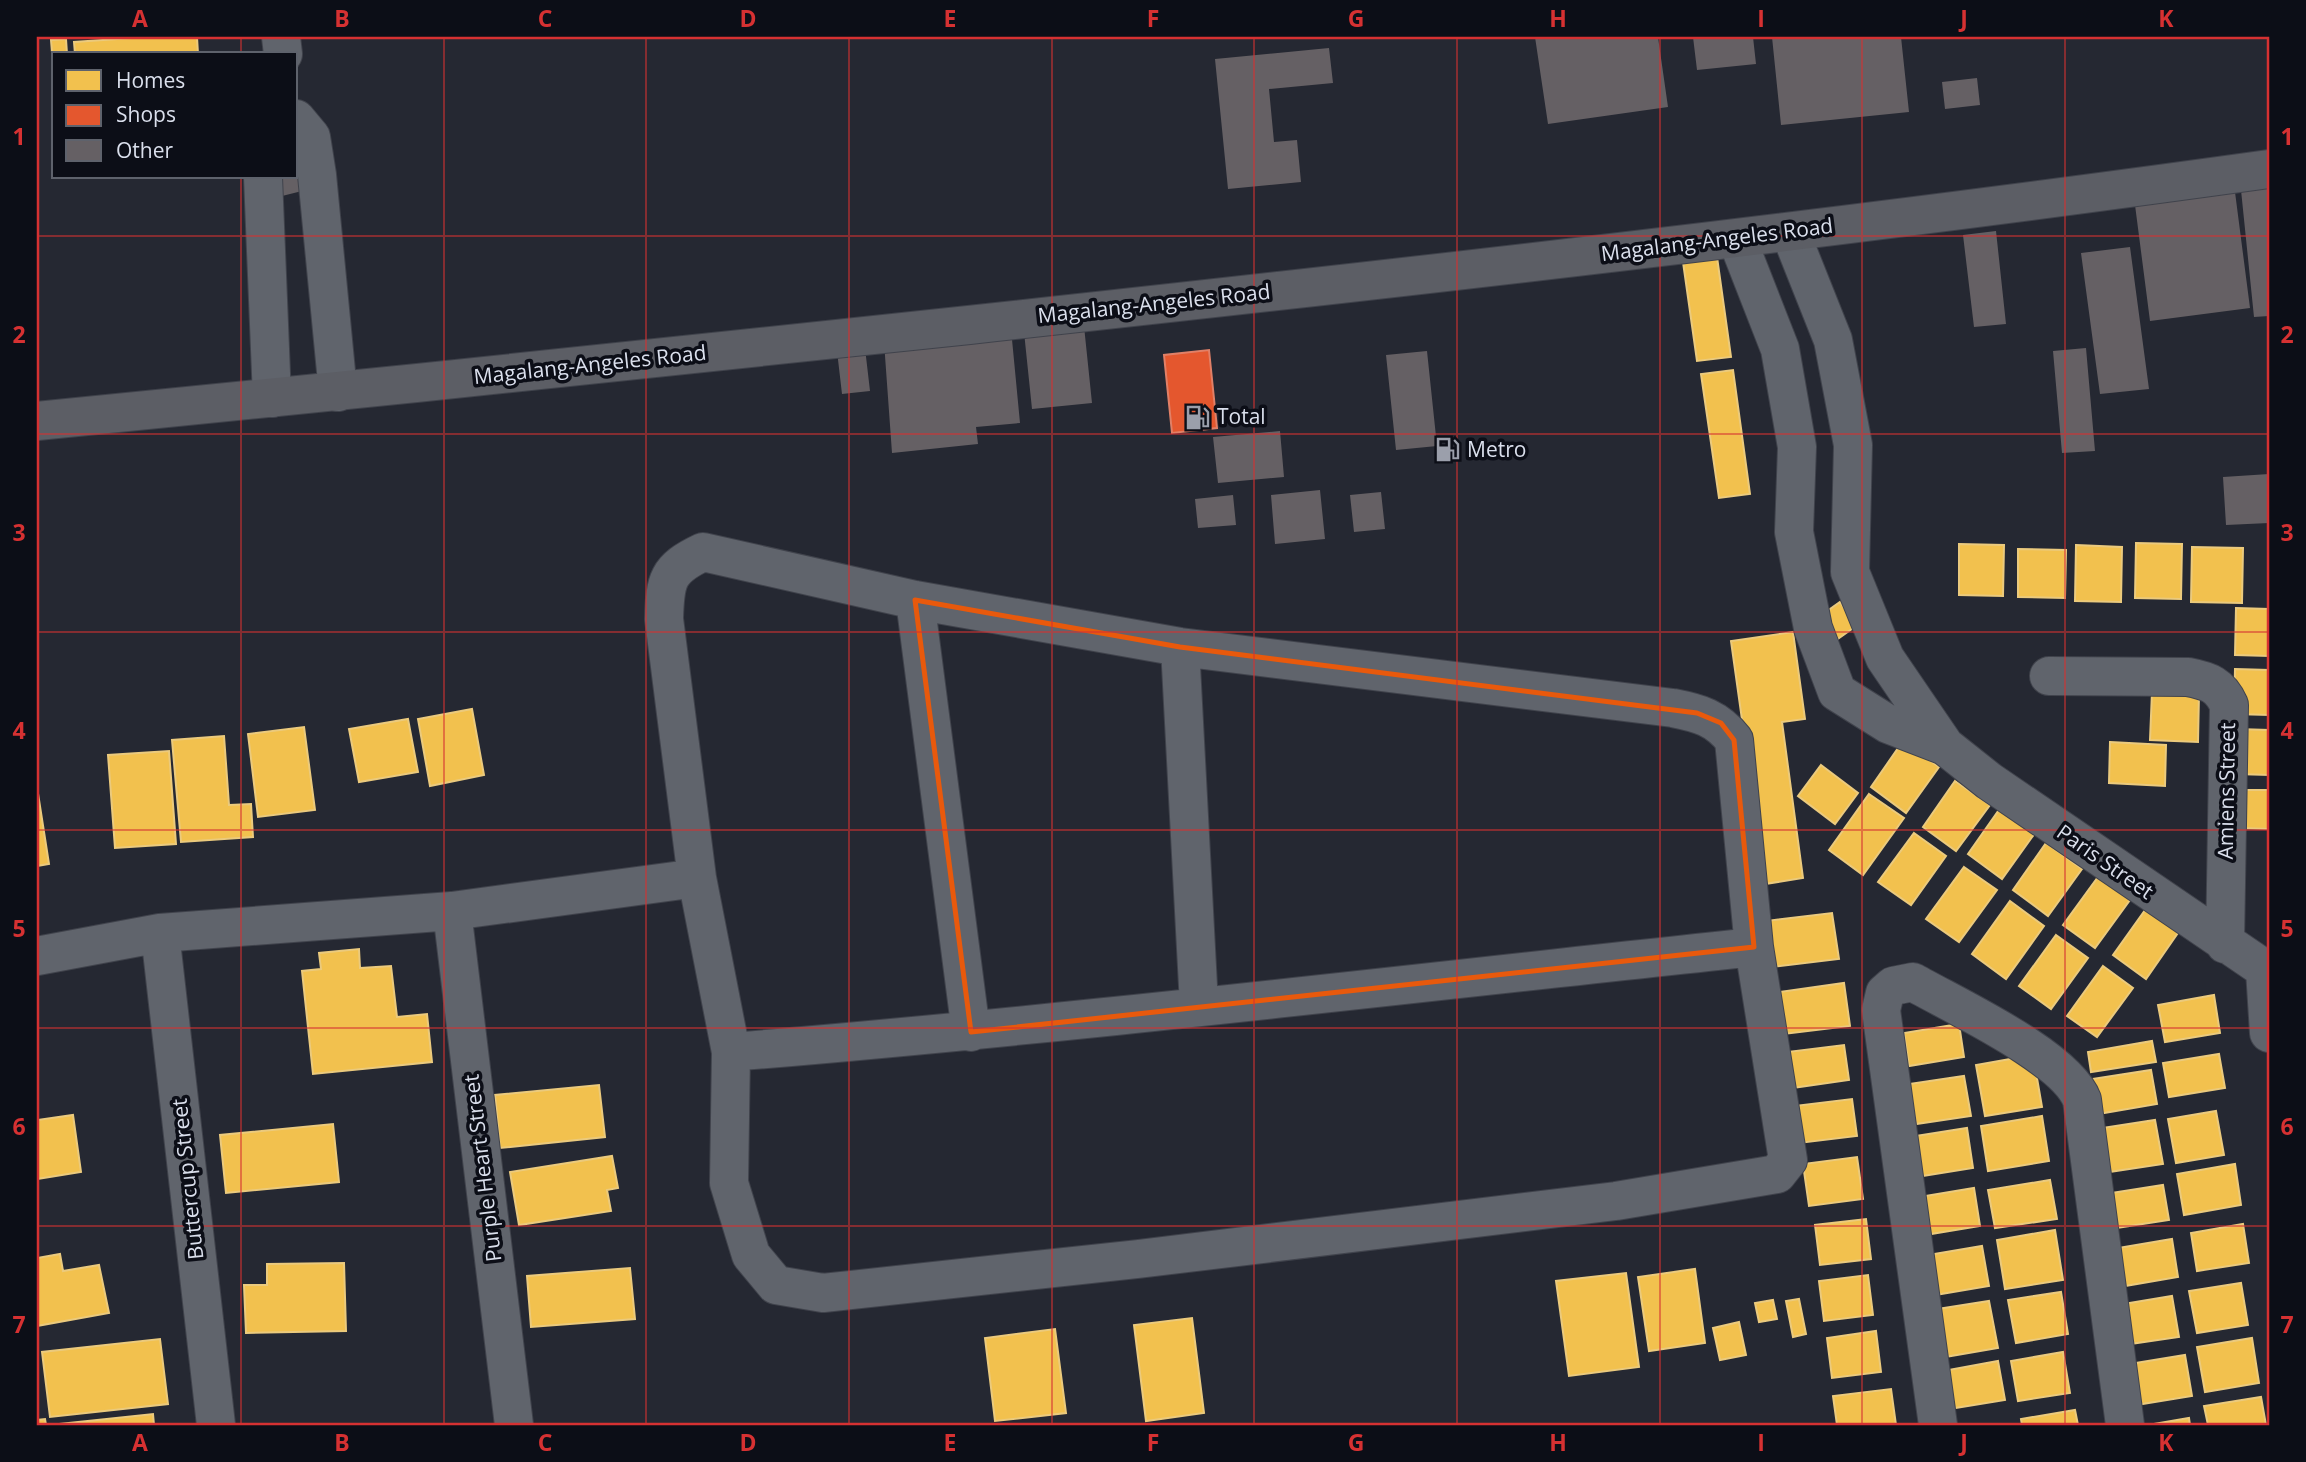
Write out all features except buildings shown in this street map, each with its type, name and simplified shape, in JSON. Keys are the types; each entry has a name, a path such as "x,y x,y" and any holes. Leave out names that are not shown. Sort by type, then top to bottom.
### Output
{"main road":[{"name":"Magalang-Angeles Road","path":"37,421 338,392 1737,239 2269,169"}],"street":[{"path":"298,121 311,137 317,175 338,392"},
{"path":"263,178 272,398"},
{"path":"1790,232 1833,340 1853,445 1850,572 1885,658 1945,746"},
{"path":"1737,239 1780,349 1797,447 1794,532 1813,628 1837,692 1888,724 1945,746"},
{"path":"703,552 915,600 1180,647 1673,708 1698,713 1721,723 1734,740 1754,947 1788,1160 1777,1174 1603,1203 1125,1261 823,1293 776,1285 751,1255 729,1182 731,1052 697,878 664,619 665,593 671,573 681,562 703,552"},
{"path":"1804,584 1850,572"},
{"path":"915,600 971,1032"},
{"path":"1180,647 1199,1005"},
{"name":"Amiens Street","path":"2049,676 2188,677 2207,681 2222,690 2229,705 2225,944"},
{"name":"Paris Street","path":"1945,746 1989,781 2267,971"},
{"path":"37,956 160,933 452,911 697,878"},
{"name":"Purple Heart Street","path":"452,911 514,1425"},
{"name":"Buttercup Street","path":"160,933 216,1425"},
{"path":"731,1052 971,1032 1199,1005 1754,947"},
{"path":"2267,971 2269,1033"},
{"path":"1938,1425 1881,1010 1885,993 1905,982 1913,982 2016,1040 2065,1073 2077,1086 2082,1100 2125,1425"}],"highlighted area":[{"path":"915,600 1180,647 1697,713 1721,723 1734,740 1754,947 971,1032"}],"place":[{"name":"Total","path":"1197,417"},
{"name":"Metro","path":"1447,450"}]}
